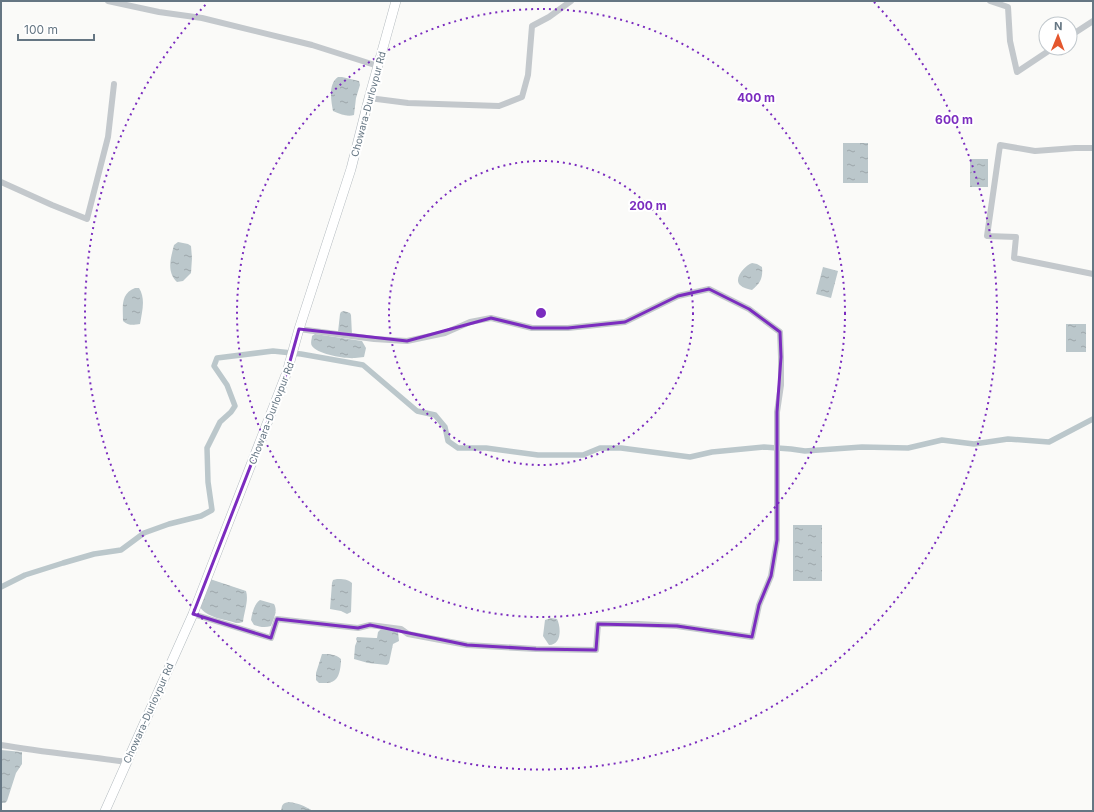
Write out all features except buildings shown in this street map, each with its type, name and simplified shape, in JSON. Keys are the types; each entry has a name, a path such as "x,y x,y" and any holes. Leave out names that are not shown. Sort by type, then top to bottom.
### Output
{"street":[{"path":"108,1 159,12 202,18 312,45 378,66"},
{"name":"Chowara-Durlovpur Rd","path":"105,811 193,614 282,386 351,169 396,1"},
{"path":"369,98 408,103 499,106 522,97 528,75 532,26 549,17 571,1"},
{"path":"990,1 1008,7 1010,41 1017,72 1040,56"},
{"path":"1078,31 1093,21"},
{"path":"1,182 87,219 108,137 114,84"},
{"path":"1093,148 1035,151 1000,145 987,236 1016,237 1014,258 1093,274"},
{"path":"193,614 271,638 277,619 358,628 370,625 401,629 408,634 467,645 536,649 596,650 598,624 677,626 752,637 759,605 771,576 777,540 777,412 781,385 781,357 780,332 749,309 709,289 678,296 625,322 568,328 532,328 491,318 470,322 445,333 407,341 374,339 299,330"},
{"path":"1,745 126,762"}],"highlighted area":[{"path":"709,289 749,309 780,332 781,357 777,412 777,540 771,576 759,605 752,637 677,626 598,624 596,650 536,649 467,645 370,625 358,628 277,619 271,638 193,614 287,372 299,329 407,341 491,318 532,328 568,328 625,322 678,296"}],"water":[{"path":"338,77 359,81 360,85 356,98 354,115 351,116 333,111 331,88"},
{"path":"843,143 868,143 868,183 843,183"},
{"path":"970,159 988,159 988,187 970,187"},
{"path":"178,242 191,246 192,258 191,273 183,281 177,282 171,274 170,264 174,245"},
{"path":"752,263 762,267 762,277 758,285 752,290 741,286 738,279 741,272"},
{"path":"823,267 838,271 831,298 816,294"},
{"path":"135,288 139,288 143,301 140,324 131,325 123,321 123,302 127,294"},
{"path":"344,311 350,313 351,315 352,335 338,332 340,314"},
{"path":"1066,324 1086,324 1086,352 1066,352"},
{"path":"315,334 362,341 366,348 364,357 345,358 319,351 311,345 312,336"},
{"path":"793,525 822,525 822,581 793,581"},
{"path":"210,579 246,591 247,602 243,622 236,623 216,618 203,611 200,607"},
{"path":"333,580 347,580 352,583 351,612 347,614 330,609 332,583"},
{"path":"260,600 274,604 276,609 271,626 256,626 251,620 255,607"},
{"path":"551,618 557,619 560,631 556,642 549,645 543,636 545,620"},
{"path":"381,629 395,630 398,632 399,641 393,644 389,663 387,665 368,663 354,659 357,637 377,638 378,632"},
{"path":"322,654 337,656 341,659 338,676 332,682 319,683 316,680 316,673"},
{"path":"1,750 22,752 22,764 16,773 5,803 1,803"},
{"path":"289,802 301,805 313,811 281,811 283,805"}],"waterway":[{"path":"1,587 25,575 63,563 94,554 121,550 144,533 169,524 201,516 212,510 208,482 207,448 220,422 235,406 227,385 214,366 217,358 273,351 301,354 363,365 417,411 435,415 445,427 448,441 458,448 486,448 538,455 583,455 600,448 621,448 690,457 712,452 764,447 805,451 862,447 908,448 942,440 974,444 1008,439 1049,442 1093,419"}]}
